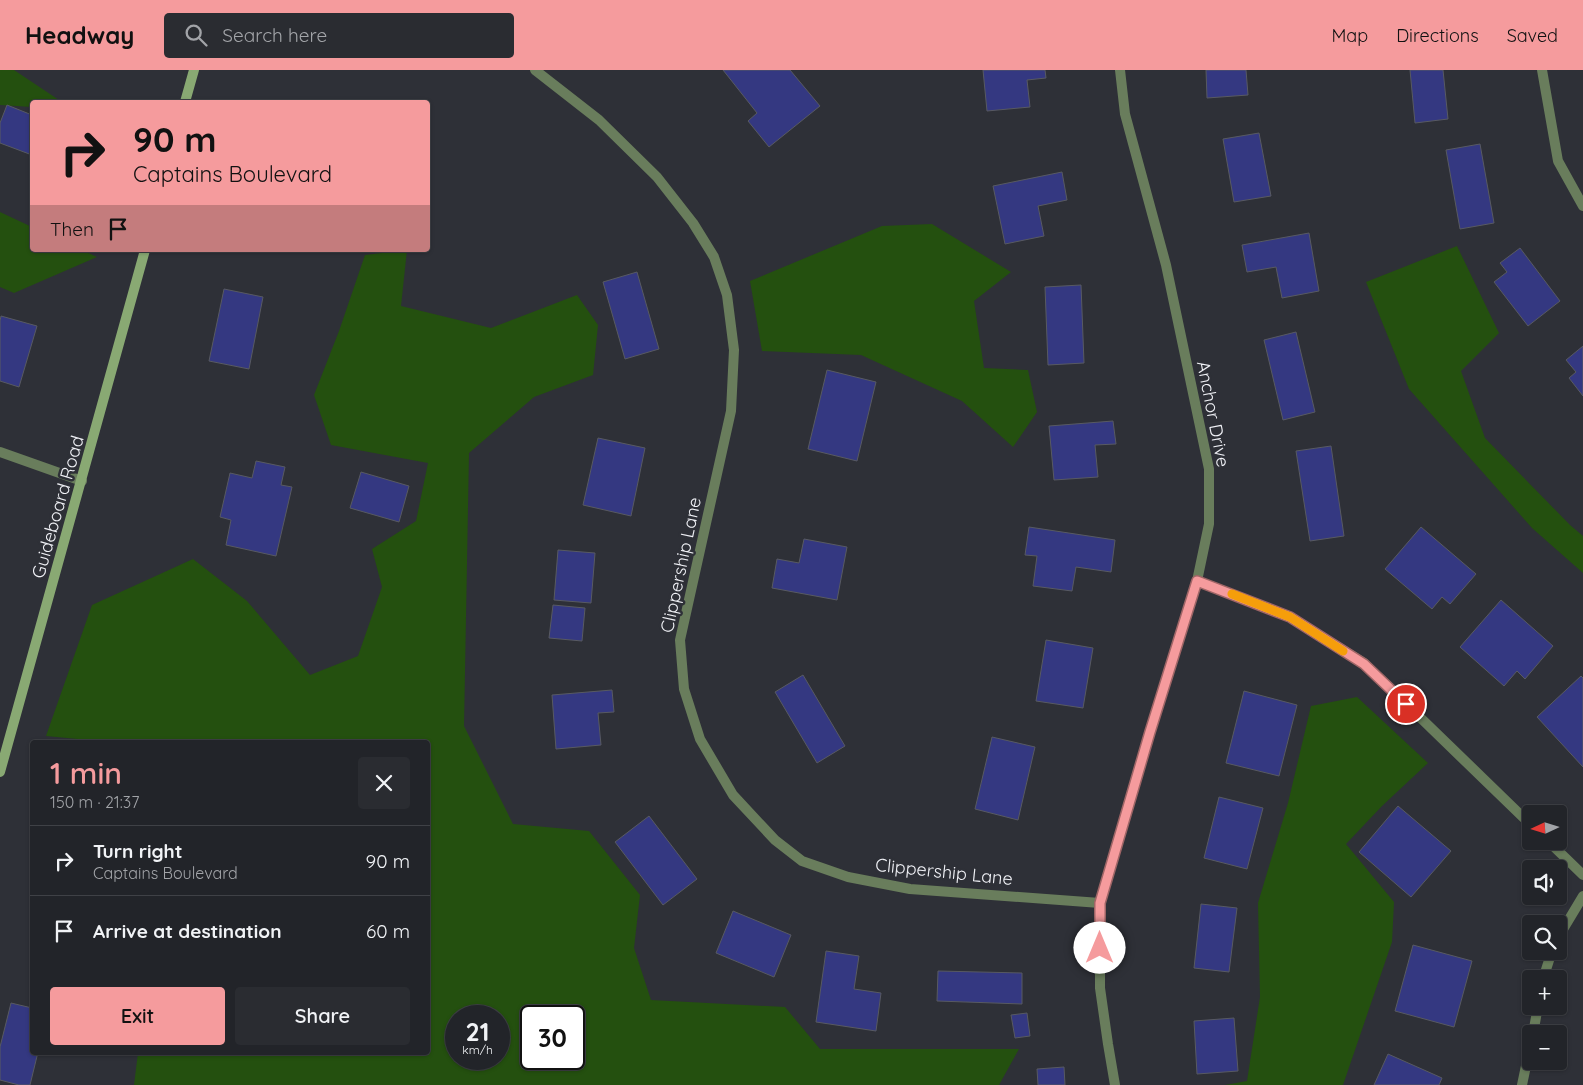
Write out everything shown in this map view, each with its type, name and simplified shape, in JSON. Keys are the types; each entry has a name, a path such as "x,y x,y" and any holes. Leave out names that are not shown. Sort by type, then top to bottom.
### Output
{"street":[{"path":"186,100 194,70"},
{"name":"Clippership Lane","path":"535,70 599,120 657,176 693,223 714,257 727,295 734,350 732,410 680,640 684,688 700,739 733,795 774,840 802,861 848,877 910,889 1100,903"},
{"name":"Anchor Drive","path":"1115,1085 1100,988 1100,903 1197,581 1209,524 1209,469 1166,265 1125,114 1120,70"},
{"path":"1542,70 1558,161 1583,206"},
{"name":"Guideboard Road","path":"0,772 144,252"},
{"path":"0,452 82,481"},
{"path":"1197,581 1290,617 1364,664 1522,816"},
{"path":"1557,850 1583,875"},
{"path":"1567,923 1583,896"},
{"path":"1522,1085 1525,1070"}],"green space":[{"path":"0,70 14,70 59,100 30,100 30,107 0,105"},
{"path":"0,212 30,226 30,252 86,252 97,257 14,293 0,287"},
{"path":"932,224 1011,272 974,301 984,368 1028,370 1037,412 1013,447 962,401 861,355 762,351 750,281 882,226"},
{"path":"1457,246 1499,333 1461,371 1485,438 1583,536 1583,573 1532,528 1409,389 1366,282"},
{"path":"407,252 401,306 491,328 577,295 598,325 593,375 534,397 469,453 464,726 513,824 589,831 640,895 634,948 651,1000 785,1007 820,1049 1019,1049 999,1085 134,1085 138,1055 430,1055 430,740 88,740 46,736 92,605 193,559 247,601 310,675 358,656 382,587 372,549 416,521 428,463 331,445 314,395 339,331 365,255"},
{"path":"1357,697 1428,763 1382,806 1346,844 1394,902 1392,942 1343,1085 1225,1085 1247,1081 1260,997 1258,903 1288,803 1311,706"}],"building":[{"path":"723,70 790,70 820,106 769,147 748,121 757,113"},
{"path":"983,70 1045,70 1046,78 1027,80 1030,107 987,111"},
{"path":"1206,70 1246,70 1248,95 1207,98"},
{"path":"1410,70 1443,70 1448,119 1415,123"},
{"path":"7,105 30,114 30,154 0,143 0,123"},
{"path":"1259,133 1271,196 1234,202 1223,139"},
{"path":"1480,144 1494,223 1460,229 1446,150"},
{"path":"1062,172 1067,200 1038,206 1044,236 1005,244 993,186"},
{"path":"1309,233 1319,291 1282,298 1276,267 1247,272 1242,245"},
{"path":"1520,248 1560,301 1528,326 1494,282 1507,272 1500,263"},
{"path":"637,272 659,349 625,359 603,282"},
{"path":"1081,285 1084,363 1048,365 1045,287"},
{"path":"224,289 263,297 249,369 209,361"},
{"path":"1,316 37,326 19,387 0,381"},
{"path":"1296,332 1315,412 1283,420 1264,340"},
{"path":"1583,346 1583,396 1569,378 1576,372 1566,360"},
{"path":"827,370 876,382 857,461 808,449"},
{"path":"1113,421 1116,444 1095,445 1098,477 1054,480 1049,426"},
{"path":"598,438 645,448 631,516 583,505"},
{"path":"1331,446 1344,536 1310,541 1296,451"},
{"path":"256,461 285,467 281,485 292,487 276,556 226,545 231,520 220,517 230,473 252,478"},
{"path":"361,472 409,486 399,522 350,508"},
{"path":"1029,527 1115,540 1111,572 1076,567 1072,591 1033,586 1037,556 1025,555"},
{"path":"1421,527 1476,574 1450,604 1442,597 1432,609 1385,569"},
{"path":"804,539 847,547 837,600 772,588 777,559 799,563"},
{"path":"558,550 595,553 591,603 554,600"},
{"path":"1501,600 1553,646 1525,679 1517,671 1504,686 1460,647"},
{"path":"553,605 585,608 582,641 549,638"},
{"path":"1046,640 1093,648 1083,708 1036,701"},
{"path":"803,675 845,746 817,763 775,692"},
{"path":"1581,676 1583,678 1583,767 1537,717"},
{"path":"612,690 614,712 598,713 601,745 556,749 552,695"},
{"path":"1244,691 1297,705 1279,776 1226,763"},
{"path":"992,737 1035,747 1018,820 975,809"},
{"path":"1219,797 1263,808 1247,869 1204,858"},
{"path":"1398,806 1451,851 1411,897 1359,852"},
{"path":"649,816 697,879 663,905 615,842"},
{"path":"1201,904 1237,908 1229,972 1194,968"},
{"path":"733,911 791,935 774,977 716,953"},
{"path":"1413,945 1472,961 1454,1027 1395,1011"},
{"path":"826,951 859,956 854,989 881,993 876,1031 816,1022"},
{"path":"938,971 1022,973 1022,1004 937,1001"},
{"path":"11,1003 30,1008 30,1055 37,1055 30,1085 19,1085 0,1080 0,1047"},
{"path":"1027,1013 1030,1036 1015,1038 1011,1015"},
{"path":"1234,1018 1238,1071 1197,1074 1194,1021"},
{"path":"1388,1054 1442,1078 1439,1085 1374,1085"},
{"path":"1064,1067 1065,1085 1038,1085 1037,1069"}],"slow traffic":[{"path":"1232,594 1290,617 1343,651"}],"route":[{"path":"1100,948 1100,903 1197,581 1290,617 1364,664 1406,704"}]}
